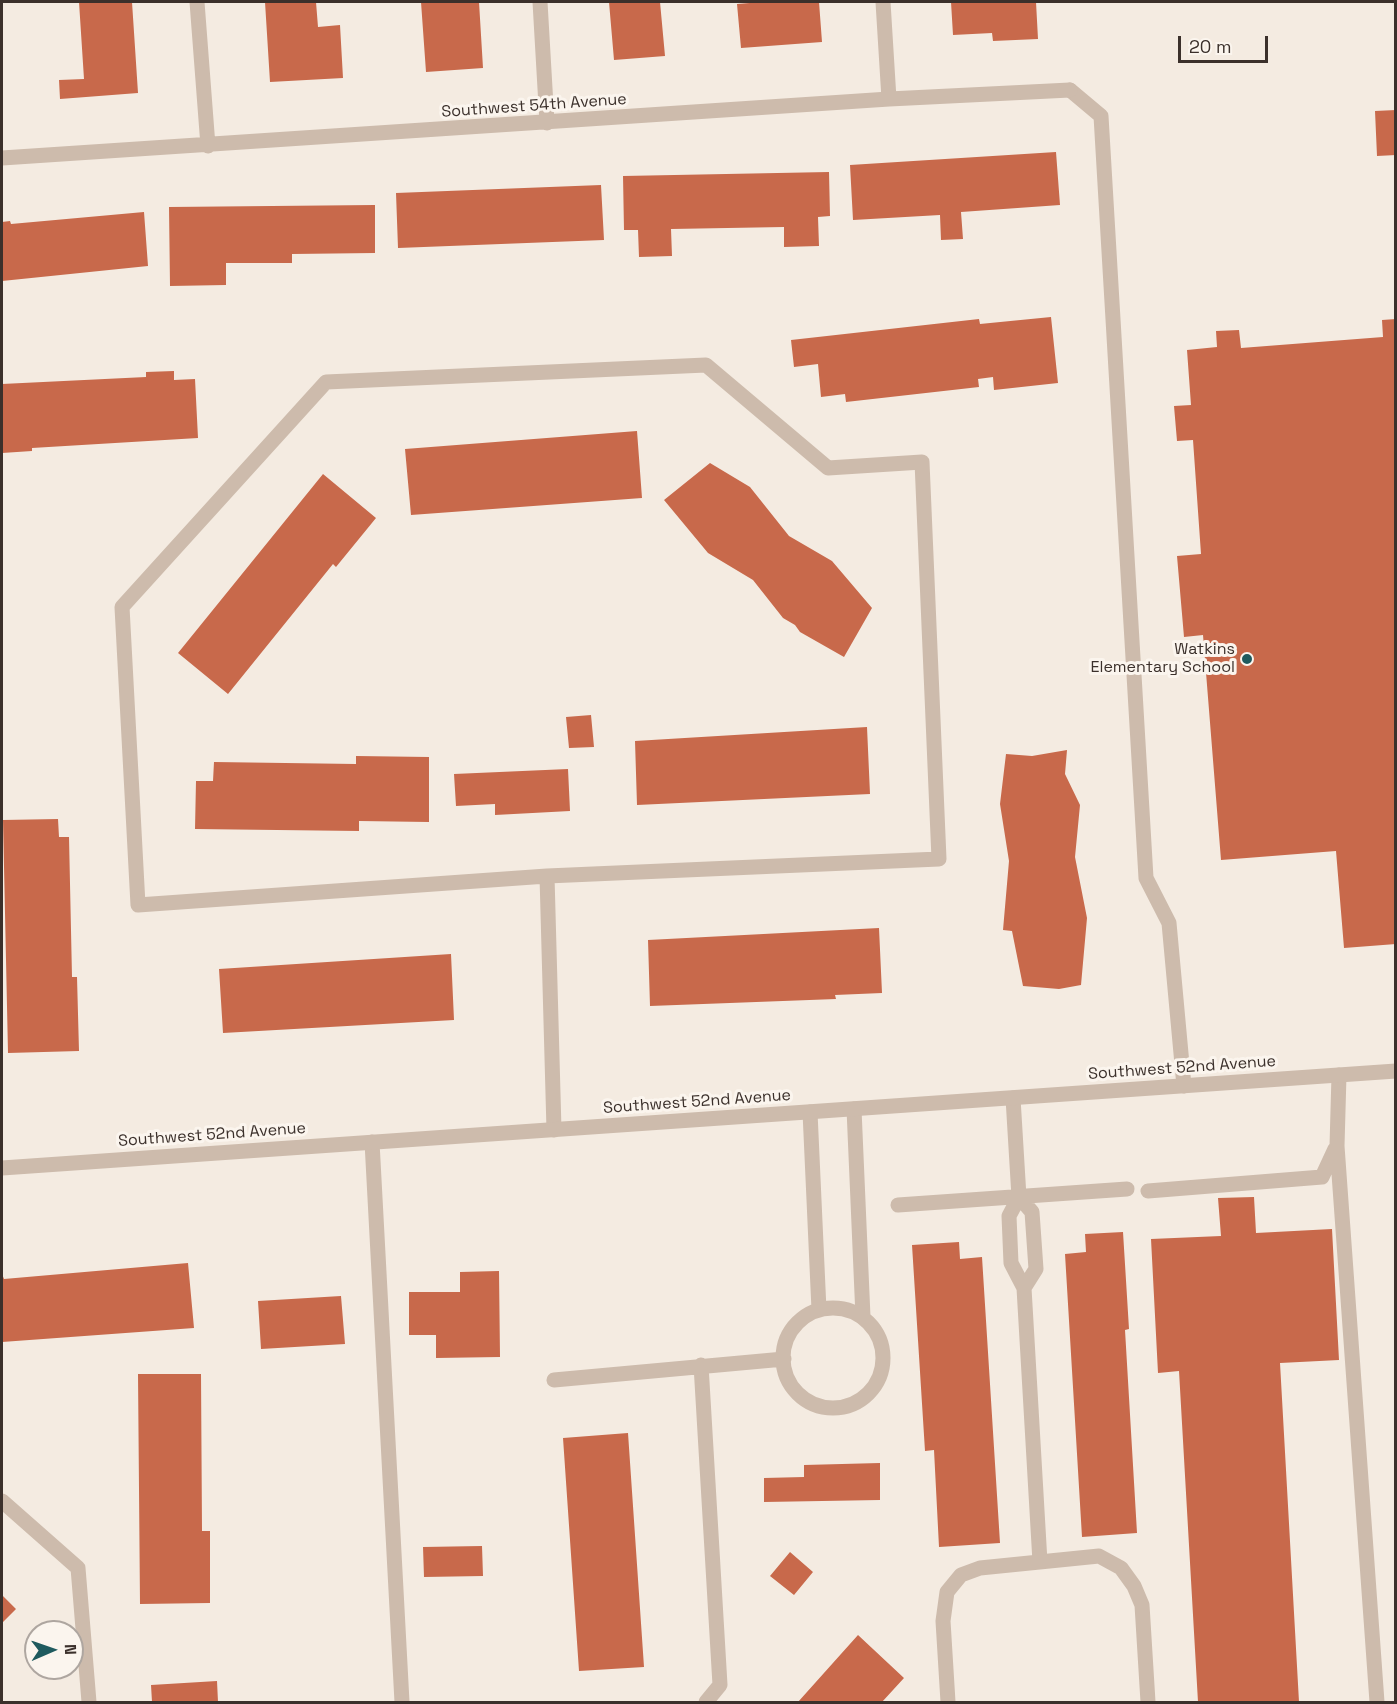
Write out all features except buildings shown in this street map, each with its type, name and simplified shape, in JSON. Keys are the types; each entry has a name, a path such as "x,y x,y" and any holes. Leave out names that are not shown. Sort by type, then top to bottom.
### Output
{"street":[{"path":"197,2 208,146"},
{"path":"540,2 547,123"},
{"path":"883,2 889,99"},
{"name":"Southwest 54th Avenue","path":"2,158 889,99 1070,90 1101,116 1146,878 1169,923 1184,1086"},
{"path":"706,365 828,468 922,462 939,859 547,876 138,905 122,607 326,382 706,365"},
{"path":"547,876 554,1130"},
{"name":"Southwest 52nd Avenue","path":"2,1168 1395,1071"},
{"path":"1339,1075 1337,1146 1377,1702"},
{"path":"1013,1098 1019,1197 1009,1216 1011,1263 1024,1288 1040,1562"},
{"path":"854,1109 863,1317"},
{"path":"810,1112 819,1310"},
{"path":"372,1142 402,1702"},
{"path":"1148,1191 1322,1177 1337,1146"},
{"path":"898,1205 1127,1189"},
{"path":"1019,1197 1032,1212 1036,1269 1024,1288"},
{"path":"832,1307 863,1317 874,1329 882,1345 882,1368 876,1384 864,1397 849,1405 832,1408 816,1405 801,1396 790,1383 784,1359 789,1334 800,1320 819,1310 832,1307"},
{"path":"554,1380 784,1359"},
{"path":"701,1365 720,1685 706,1702"},
{"path":"2,1501 78,1568 88,1702"},
{"path":"948,1702 943,1621 947,1592 961,1575 980,1568 1099,1556 1121,1568 1134,1587 1142,1605 1148,1702"}],"place":[{"name":"Watkins Elementary School","path":"1247,659"}]}
